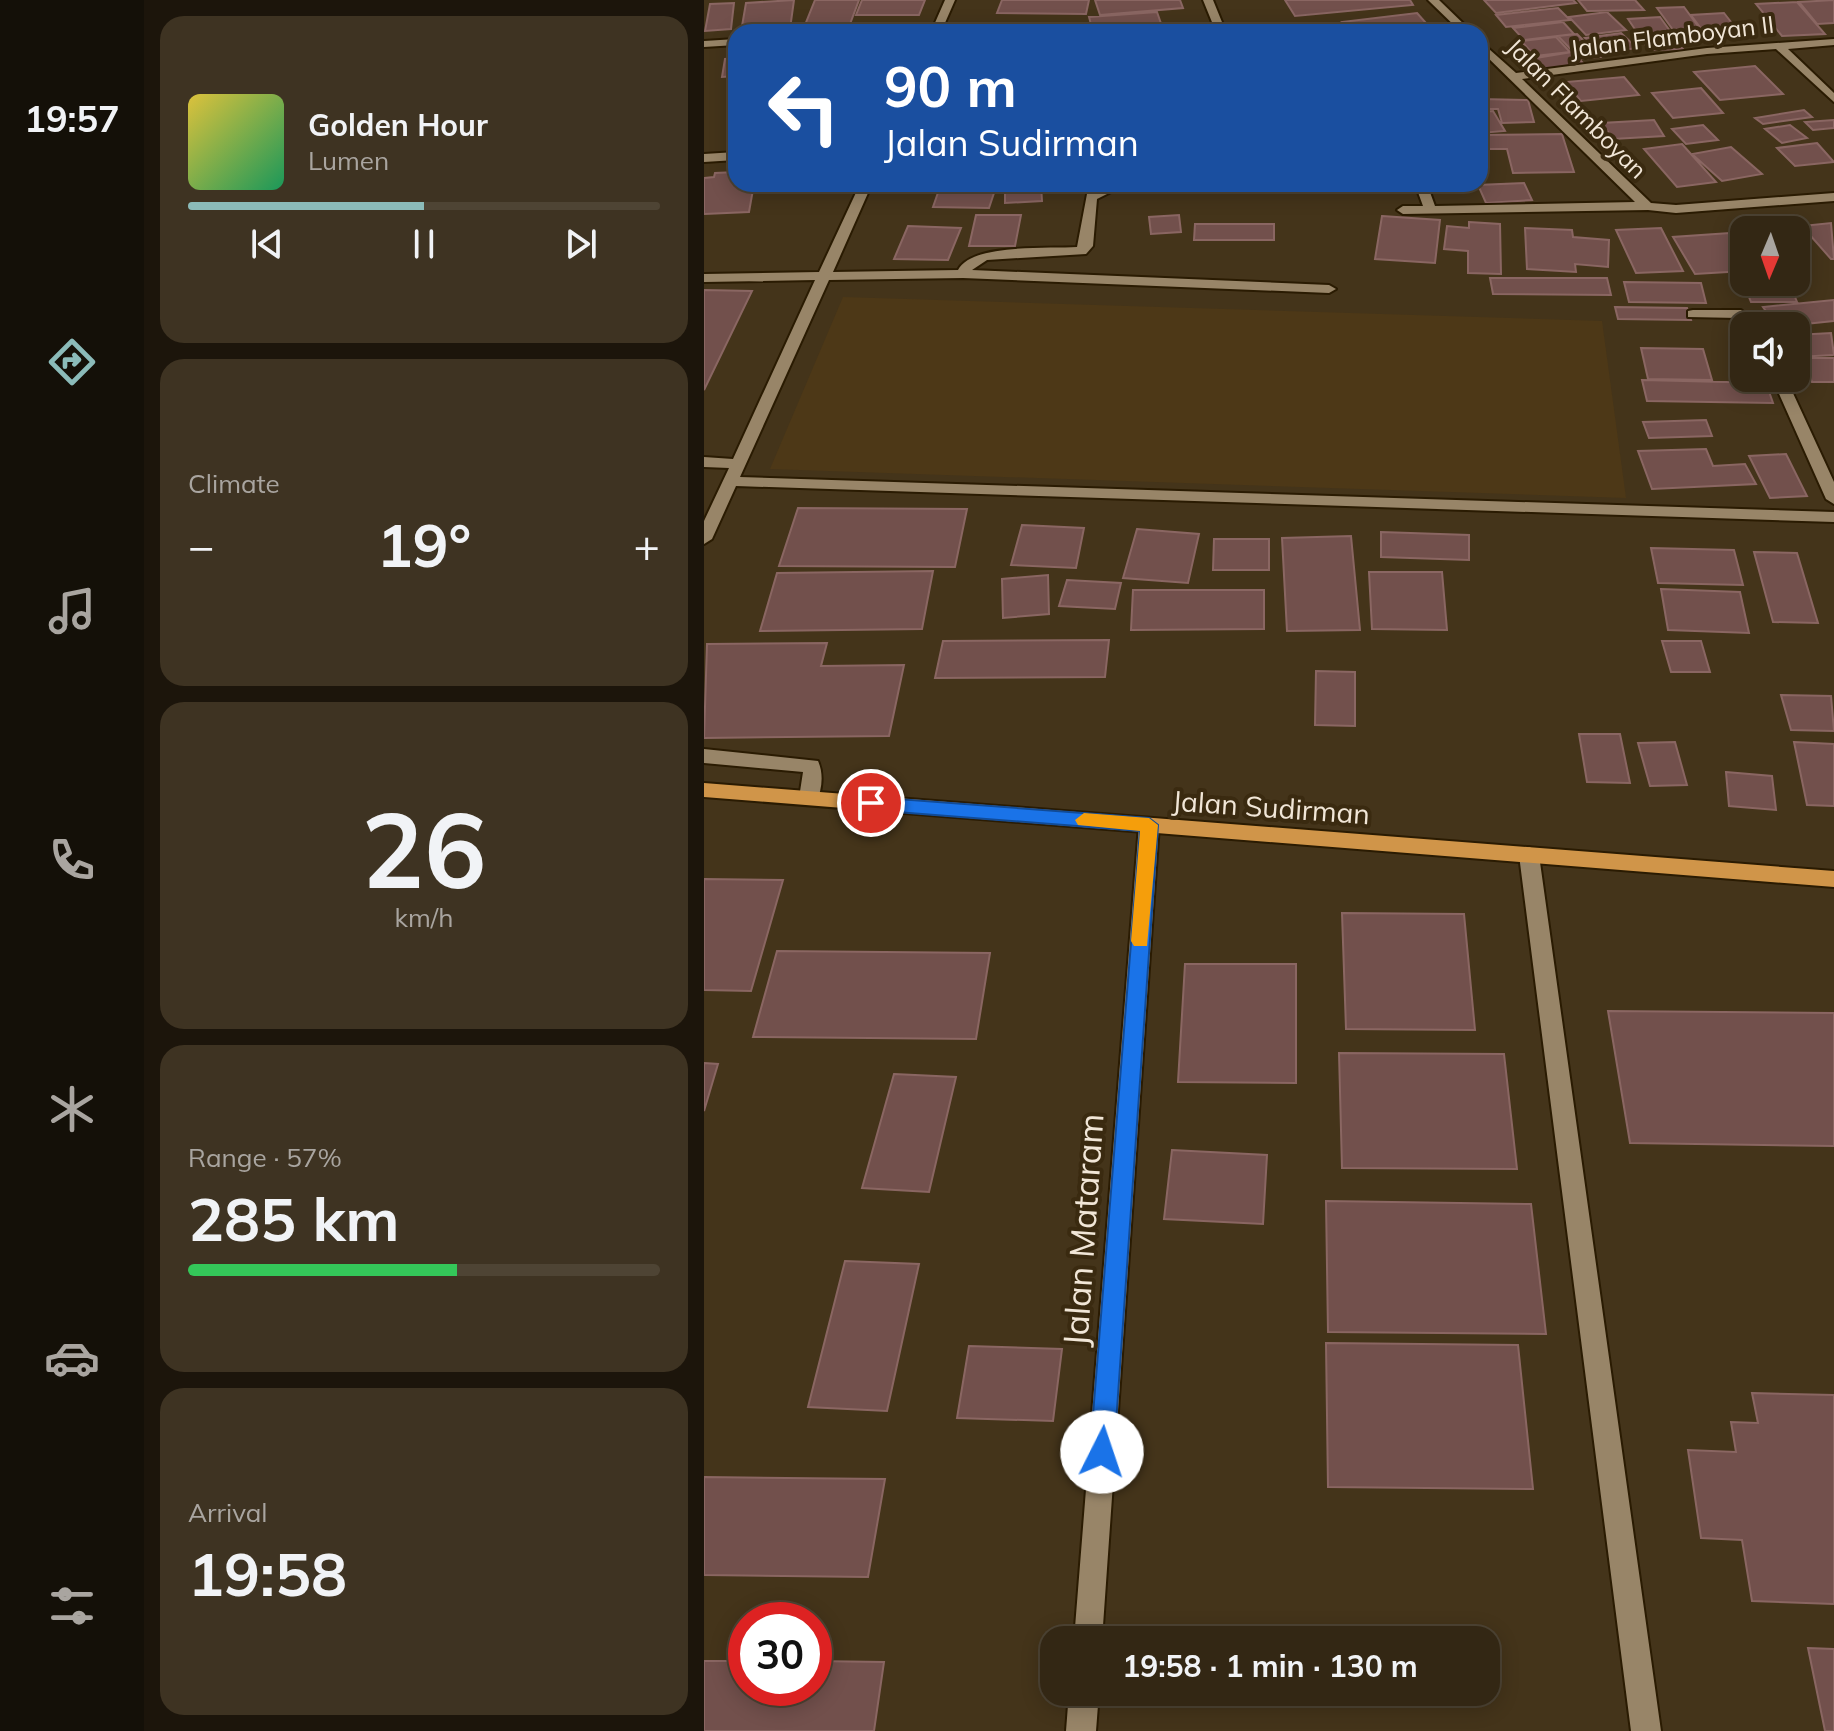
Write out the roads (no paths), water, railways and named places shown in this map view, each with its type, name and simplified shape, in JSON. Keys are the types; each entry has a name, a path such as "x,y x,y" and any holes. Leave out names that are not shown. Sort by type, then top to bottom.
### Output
{"main road":[{"name":"Jalan Sudirman","path":"704,790 1834,879"}],"street":[{"path":"940,24 950,0"},
{"path":"1208,0 1218,24"},
{"name":"Jalan Flamboyan","path":"1433,0 1458,24"},
{"path":"704,44 728,42"},
{"name":"Jalan Flamboyan II","path":"1515,77 1707,51 1834,42"},
{"path":"1778,45 1834,99"},
{"name":"Jalan Flamboyan","path":"1488,52 1635,197 1648,206 1676,209 1834,197"},
{"path":"704,158 728,156"},
{"path":"704,539 862,192"},
{"path":"963,274 968,264 985,256 1081,251 1086,246 1091,197 1100,192"},
{"path":"1424,192 1430,209"},
{"path":"1403,210 1648,206"},
{"path":"704,278 963,274 1329,289"},
{"path":"1693,314 1730,314"},
{"path":"1785,392 1834,499"},
{"path":"704,462 738,464"},
{"path":"731,481 1632,513 1834,517"},
{"path":"704,756 811,766 813,775 809,798"},
{"name":"Jalan Mataram","path":"1089,1626 1149,825"},
{"path":"1529,855 1646,1731"},
{"path":"1081,1731 1083,1706"}]}
